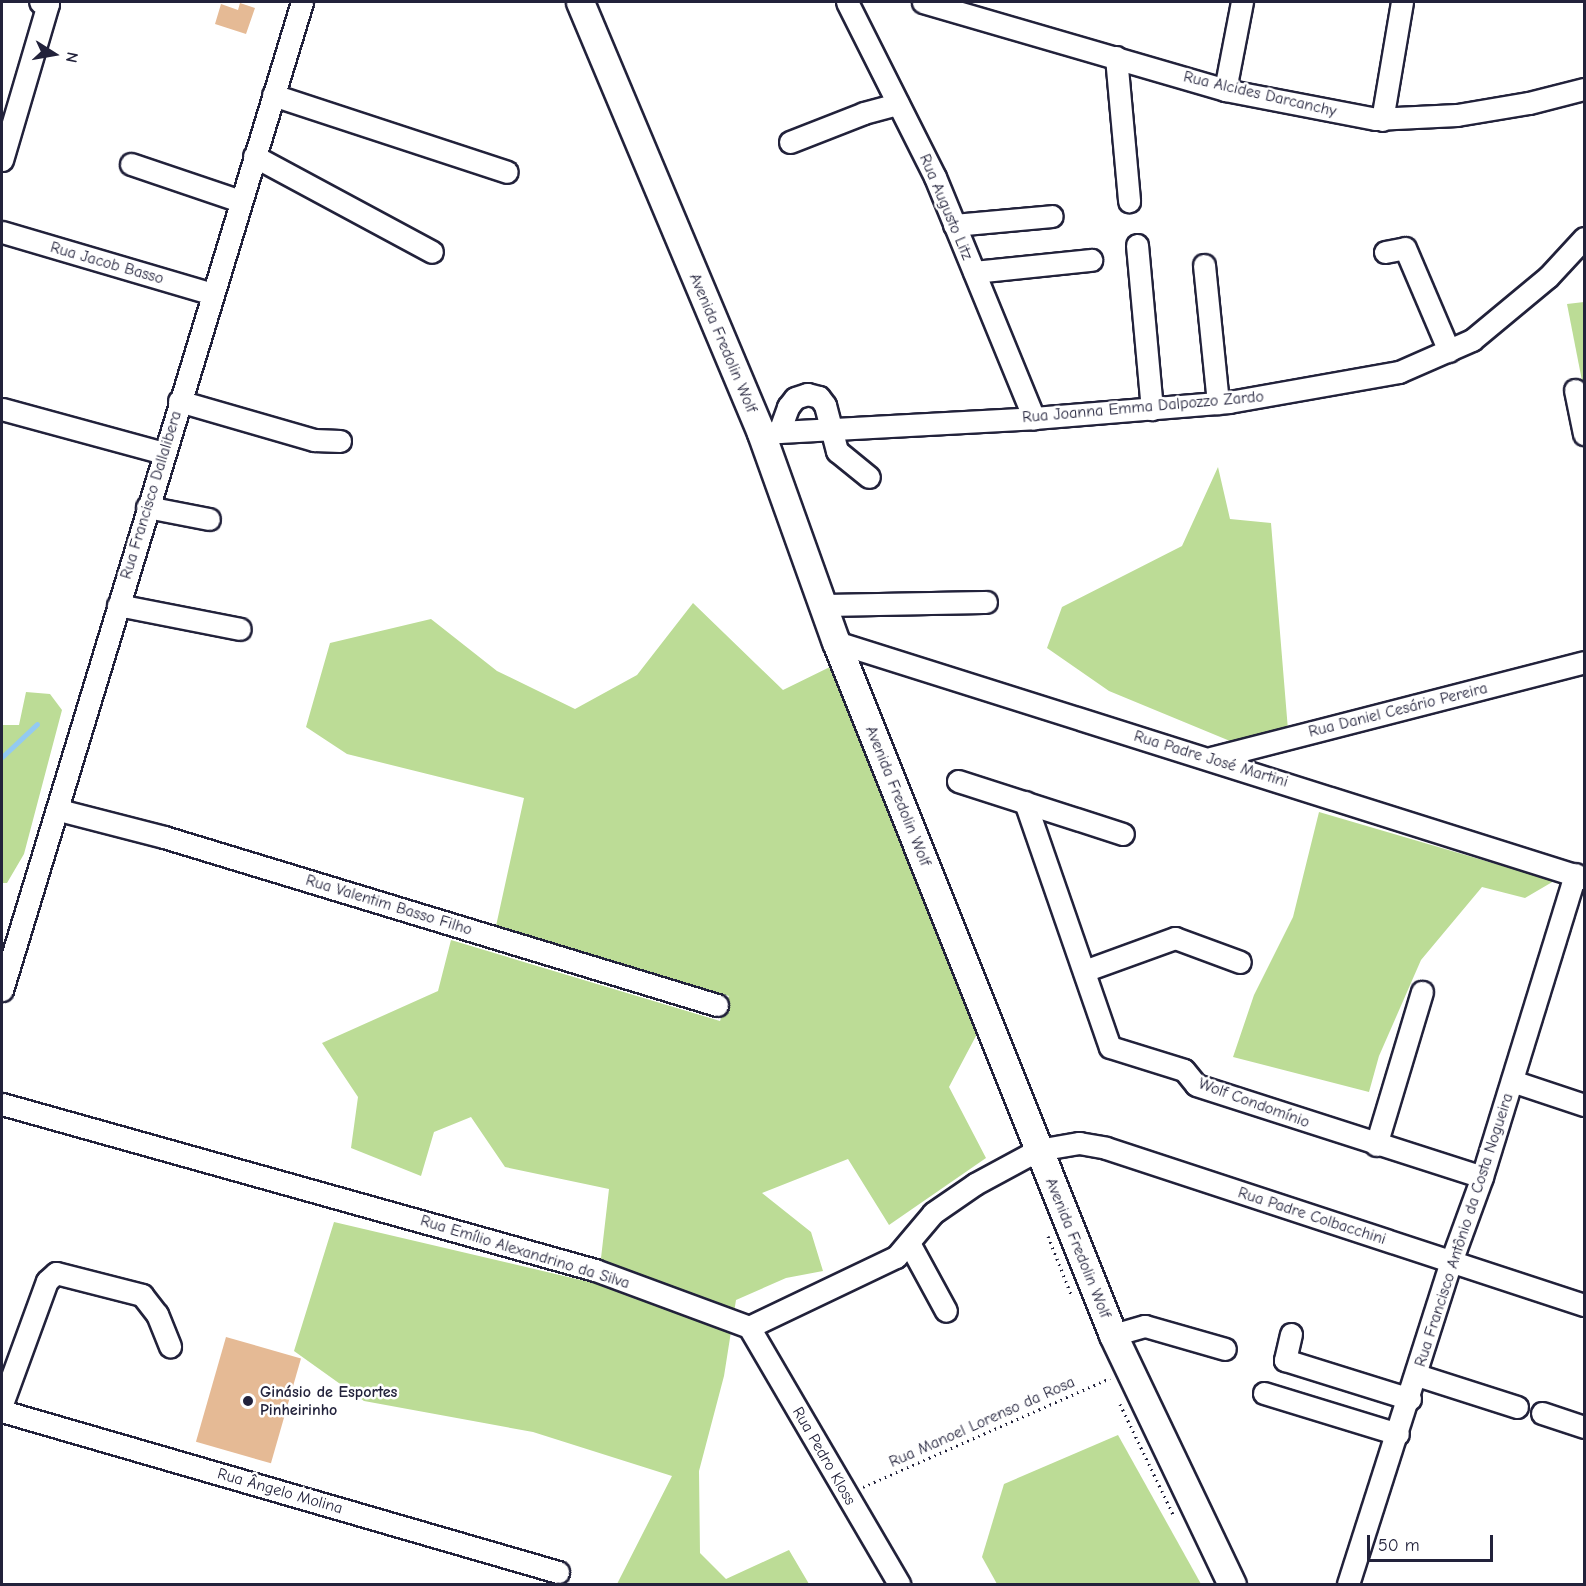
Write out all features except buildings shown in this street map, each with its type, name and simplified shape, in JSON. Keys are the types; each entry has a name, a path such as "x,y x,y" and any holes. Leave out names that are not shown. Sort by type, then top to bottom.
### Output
{"main road":[{"name":"Avenida Fredolin Wolf","path":"580,2 770,433 836,642 1113,1335 1232,1584"}],"street":[{"name":"Rua Francisco Dallalibera","path":"2,990 302,2"},
{"name":"Rua Augusto Litz","path":"847,2 898,104 954,225 1034,418"},
{"name":"Rua Alcides Darcanchy","path":"922,2 1225,90 1382,120 1457,115 1529,104 1576,91 1584,105"},
{"path":"1225,90 1242,2"},
{"path":"1382,120 1402,2"},
{"path":"2,160 44,3"},
{"path":"1116,57 1130,201"},
{"path":"273,95 507,172"},
{"path":"790,142 864,113 898,104"},
{"path":"254,156 432,252"},
{"path":"131,164 240,201"},
{"path":"954,225 1052,216"},
{"name":"Rua Jacob Basso","path":"2,232 212,294"},
{"name":"Rua Joanna Emma Dalpozzo Zardo","path":"770,433 1034,418 1218,403 1399,372 1472,340 1516,306 1584,238"},
{"path":"1137,245 1152,408"},
{"path":"1385,252 1405,248 1449,351"},
{"path":"974,272 1091,260"},
{"path":"1204,265 1218,403"},
{"path":"1575,390 1584,434"},
{"path":"770,433 795,398 807,394 819,397 825,405 829,429 845,461 869,477"},
{"path":"179,401 314,440 340,441"},
{"path":"2,410 164,453"},
{"path":"147,507 209,519"},
{"path":"823,604 986,602"},
{"path":"118,605 240,628"},
{"name":"Rua Padre José Martini","path":"836,642 1211,758 1580,876"},
{"name":"Rua Daniel Cesário Pereira","path":"1211,758 1584,662"},
{"path":"958,782 1123,834"},
{"name":"Wolf Condomínio","path":"1025,802 1110,1047 1184,1070 1196,1085 1376,1145 1482,1177"},
{"name":"Rua Valentim Basso Filho","path":"58,810 164,837 717,1005"},
{"name":"Rua Francisco Antônio da Costa Nogueira","path":"1348,1584 1410,1399 1452,1259 1482,1177 1580,876"},
{"path":"1084,971 1175,938 1240,962"},
{"path":"1376,1145 1422,992"},
{"path":"1512,1081 1584,1105"},
{"name":"Rua Emílio Alexandrino da Silva","path":"2,1104 595,1270 749,1327"},
{"name":"Rua Padre Colbacchini","path":"1038,1150 1079,1143 1106,1148 1333,1224 1452,1259 1584,1305"},
{"path":"749,1327 896,1257 933,1213 975,1184 1038,1150"},
{"path":"909,1243 946,1311"},
{"path":"2,1404 47,1281 56,1273 142,1295 157,1314 170,1347"},
{"path":"1113,1335 1144,1326 1225,1348"},
{"name":"Rua Pedro Kloss","path":"749,1327 899,1584"},
{"path":"1291,1334 1285,1360 1410,1399"},
{"path":"1417,1375 1517,1407"},
{"path":"1264,1393 1398,1434"},
{"name":"Rua Ângelo Molina","path":"2,1411 558,1572"},
{"path":"1542,1413 1584,1427"}],"path":[{"name":"Rua Manoel Lorenso da Rosa","path":"846,1495 1128,1370"}],"green space":[{"path":"1584,302 1584,391 1567,304"},
{"path":"1218,467 1230,519 1271,523 1288,730 1230,741 1109,691 1047,648 1062,607 1182,546"},
{"path":"693,603 783,690 836,664 977,1034 949,1087 986,1158 889,1225 848,1159 762,1193 811,1232 823,1271 786,1278 736,1300 724,1376 699,1471 700,1553 726,1579 789,1550 809,1584 617,1584 672,1476 533,1432 364,1401 294,1351 334,1222 598,1284 609,1189 505,1167 471,1117 434,1132 421,1176 351,1148 358,1097 322,1043 438,991 451,940 720,1021 729,996 496,926 524,798 347,754 306,727 330,643 431,619 497,671 575,709 637,675"},
{"path":"26,692 50,694 62,710 24,854 7,883 2,883 2,725 19,725"},
{"path":"1319,812 1554,881 1525,898 1482,887 1421,960 1379,1056 1369,1092 1233,1057 1254,995 1293,917"},
{"path":"1118,1435 1201,1584 997,1584 982,1557 1004,1484"}],"waterway":[{"path":"2,757 37,724"}],"place":[{"name":"Ginásio de Esportes Pinheirinho","path":"248,1401"}]}
